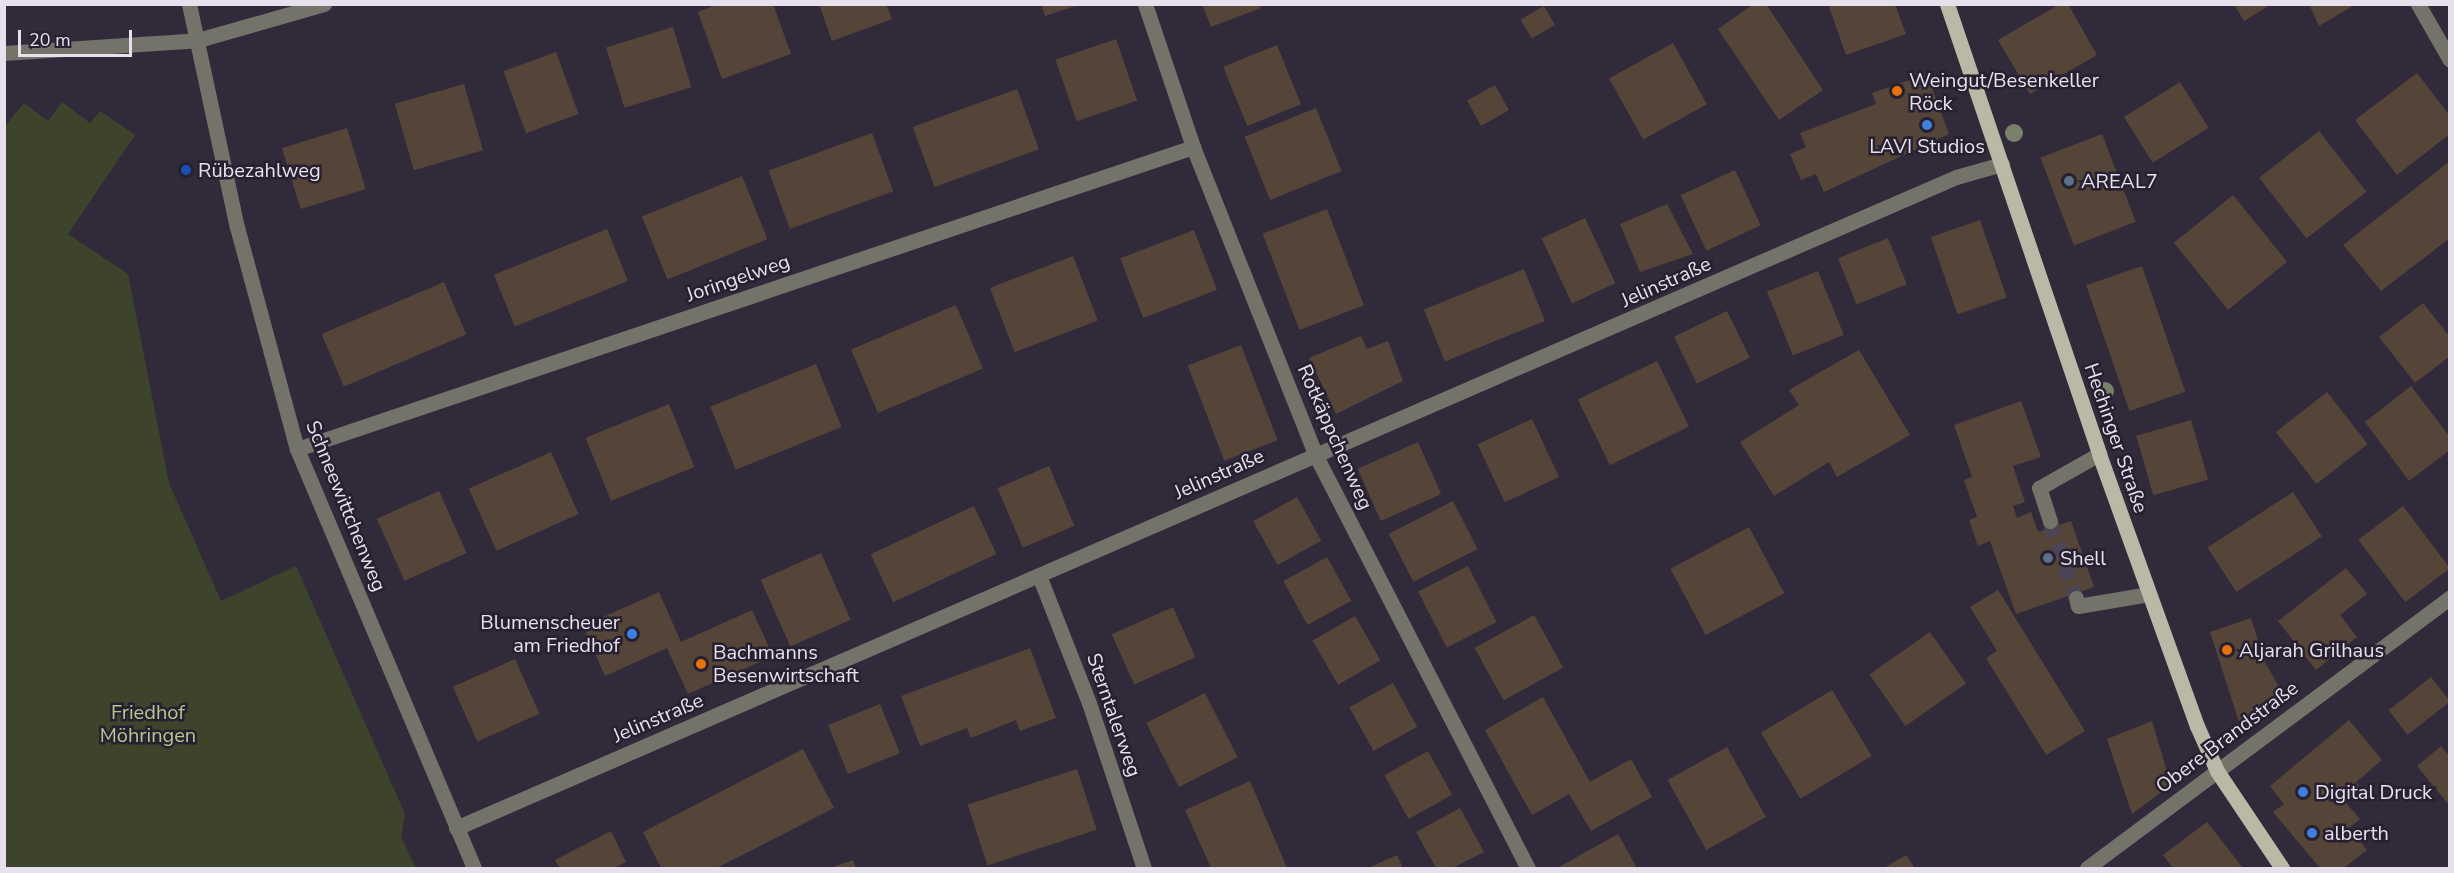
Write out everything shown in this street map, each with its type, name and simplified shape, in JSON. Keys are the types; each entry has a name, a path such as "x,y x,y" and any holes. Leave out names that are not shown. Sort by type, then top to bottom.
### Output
{"main road":[{"name":"Hechinger Straße","path":"1947,4 2099,454 2217,771 2282,868"}],"street":[{"name":"Schneewittchenweg","path":"189,4 237,227 297,449 474,868"},
{"path":"4,53 198,40 324,4"},
{"name":"Rotkäppchenweg","path":"1144,4 1192,147 1315,454 1528,868"},
{"path":"2418,4 2450,60"},
{"name":"Joringelweg","path":"297,449 1192,147"},
{"name":"Jelinstraße","path":"456,828 1040,578 1315,454 1956,177 2002,164"},
{"path":"2050,521 2039,488 2099,454"},
{"name":"Sterntalerweg","path":"1040,578 1089,703 1144,868"},
{"path":"2076,598 2078,606 2150,594"},
{"name":"Obere Brandstraße","path":"2087,868 2450,597"}],"green space":[{"name":"Friedhof Möhringen","path":"62,102 90,123 100,111 135,135 68,234 128,274 169,483 221,601 296,566 405,814 401,837 416,868 5,868 5,126 24,103 48,121"}],"building":[{"path":"719,4 773,4 791,54 722,79 698,12"},
{"path":"819,4 886,4 892,19 832,41"},
{"path":"1041,4 1078,4 1078,5 1045,16"},
{"path":"1202,4 1259,4 1261,8 1211,27"},
{"path":"1754,4 1766,4 1823,90 1779,120 1718,29"},
{"path":"1828,4 1895,4 1906,34 1846,55"},
{"path":"2060,4 2068,4 2097,55 2030,94 1998,40"},
{"path":"2234,4 2272,4 2244,21"},
{"path":"2309,4 2356,4 2319,26"},
{"path":"1544,6 1555,25 1532,39 1521,20"},
{"path":"673,27 691,87 624,108 606,47"},
{"path":"1116,39 1137,100 1077,121 1055,60"},
{"path":"1673,43 1707,104 1643,140 1609,78"},
{"path":"1277,45 1301,104 1247,126 1223,67"},
{"path":"556,52 579,114 526,133 503,71"},
{"path":"2417,73 2450,116 2450,134 2397,175 2355,120"},
{"path":"1927,74 1949,134 1824,192 1816,174 1801,180 1790,154 1806,147 1800,133 1876,104 1872,93"},
{"path":"2180,82 2209,128 2153,163 2124,117"},
{"path":"464,84 483,150 414,170 395,104"},
{"path":"1495,85 1509,110 1481,126 1467,101"},
{"path":"1017,89 1039,149 935,187 913,127"},
{"path":"1316,108 1341,171 1270,200 1245,137"},
{"path":"347,128 366,189 301,209 282,148"},
{"path":"2319,131 2366,192 2307,238 2259,178"},
{"path":"872,133 893,191 790,229 769,171"},
{"path":"2102,134 2136,222 2074,245 2040,158"},
{"path":"2450,161 2450,238 2381,291 2343,245"},
{"path":"1735,170 1761,225 1706,251 1681,195"},
{"path":"742,176 767,239 667,280 642,216"},
{"path":"2233,195 2287,262 2228,310 2174,243"},
{"path":"1667,204 1693,254 1640,272 1620,224"},
{"path":"1327,209 1364,305 1299,330 1263,234"},
{"path":"1585,218 1615,283 1572,304 1541,238"},
{"path":"1980,220 2007,298 1958,314 1931,237"},
{"path":"607,229 628,281 515,327 494,275"},
{"path":"1194,230 1217,290 1143,318 1120,258"},
{"path":"1888,238 1907,284 1857,305 1838,258"},
{"path":"1073,256 1098,320 1015,352 990,288"},
{"path":"2142,266 2185,392 2130,411 2086,285"},
{"path":"1524,269 1545,321 1445,361 1424,309"},
{"path":"1818,271 1844,335 1793,356 1767,292"},
{"path":"444,282 466,334 344,386 322,334"},
{"path":"2423,303 2450,337 2450,356 2415,383 2379,337"},
{"path":"956,305 983,369 878,413 851,350"},
{"path":"1727,311 1750,358 1697,384 1674,337"},
{"path":"1361,336 1367,349 1388,341 1403,381 1336,414 1309,358"},
{"path":"1241,345 1278,440 1224,461 1188,365"},
{"path":"1859,350 1910,435 1837,477 1829,462 1774,496 1740,442 1799,405 1789,390"},
{"path":"1657,361 1689,427 1610,465 1578,400"},
{"path":"816,364 841,427 736,470 710,407"},
{"path":"2411,386 2450,437 2450,450 2409,481 2365,422"},
{"path":"2327,392 2368,444 2316,484 2276,432"},
{"path":"2021,401 2041,457 2013,466 2025,502 2013,506 2017,518 2031,512 2038,532 2071,521 2094,587 2016,614 1990,541 1978,546 1969,520 1977,517 1964,480 1972,477 1954,425"},
{"path":"669,404 694,467 611,501 586,438"},
{"path":"1532,419 1559,477 1505,502 1478,444"},
{"path":"2191,420 2208,480 2153,495 2136,436"},
{"path":"1418,442 1441,494 1381,521 1358,469"},
{"path":"551,452 579,514 496,551 469,489"},
{"path":"1049,466 1074,526 1023,548 997,488"},
{"path":"439,491 467,553 405,581 377,519"},
{"path":"2293,492 2322,536 2236,592 2207,548"},
{"path":"1297,497 1321,541 1278,565 1253,521"},
{"path":"1453,501 1478,549 1413,582 1389,534"},
{"path":"974,506 996,554 893,602 871,554"},
{"path":"2403,506 2450,568 2405,602 2358,540"},
{"path":"1749,527 1784,593 1706,635 1670,569"},
{"path":"821,553 851,620 790,647 761,580"},
{"path":"1327,557 1351,601 1308,625 1283,581"},
{"path":"1468,566 1497,622 1447,648 1418,591"},
{"path":"2346,568 2367,594 2340,615 2357,637 2316,670 2278,621"},
{"path":"1998,590 2085,731 2046,755 1986,658 1997,651 1970,607"},
{"path":"659,592 681,642 752,610 773,656 688,694 667,648 605,676 583,626"},
{"path":"1173,607 1195,657 1134,684 1112,634"},
{"path":"1534,615 1563,667 1504,700 1475,648"},
{"path":"1355,616 1380,660 1338,685 1313,640"},
{"path":"2251,618 2265,662 2284,696 2239,722 2210,632"},
{"path":"1930,632 1966,684 1906,726 1869,674"},
{"path":"1030,648 1056,718 1020,731 1016,720 971,738 967,728 920,746 901,696"},
{"path":"515,659 539,714 477,741 453,687"},
{"path":"2431,677 2450,701 2408,735 2388,710"},
{"path":"1393,683 1417,727 1374,751 1349,707"},
{"path":"1832,690 1872,756 1801,799 1761,733"},
{"path":"1205,693 1238,757 1179,787 1146,723"},
{"path":"1543,697 1590,782 1631,759 1652,797 1591,831 1569,794 1532,815 1485,730"},
{"path":"880,704 900,753 848,774 828,725"},
{"path":"2349,720 2382,760 2356,782 2362,790 2346,803 2360,819 2349,828 2367,850 2344,868 2320,868 2273,812 2284,804 2270,786"},
{"path":"2152,721 2171,785 2132,814 2107,739"},
{"path":"2441,746 2450,757 2450,806 2417,766"},
{"path":"1727,747 1766,817 1706,850 1668,780"},
{"path":"803,749 834,808 717,868 661,868 643,832"},
{"path":"1428,751 1452,795 1409,819 1384,775"},
{"path":"1077,769 1097,830 987,865 968,805"},
{"path":"1250,781 1287,868 1211,868 1185,810"},
{"path":"1460,808 1484,852 1453,868 1436,868 1416,832"},
{"path":"2207,822 2243,868 2173,868 2163,855"},
{"path":"611,831 626,862 614,868 560,868 555,860"},
{"path":"1618,834 1637,868 1557,868"},
{"path":"1397,855 1403,868 1368,868"},
{"path":"1906,855 1915,868 1884,868"},
{"path":"853,860 856,868 830,868"}],"tunnel":[{"path":"2050,521 2076,598"}],"place":[{"name":"Weingut/Besenkeller Röck","path":"1897,91"},
{"name":"LAVI Studios","path":"1927,125"},
{"name":"Rübezahlweg","path":"186,170"},
{"name":"AREAL7","path":"2069,181"},
{"name":"Shell","path":"2048,558"},
{"name":"Blumenscheuer am Friedhof","path":"632,634"},
{"name":"Aljarah Grilhaus","path":"2227,650"},
{"name":"Bachmanns Besenwirtschaft","path":"701,664"},
{"name":"Digital Druck","path":"2303,792"},
{"name":"alberth","path":"2312,833"}]}
